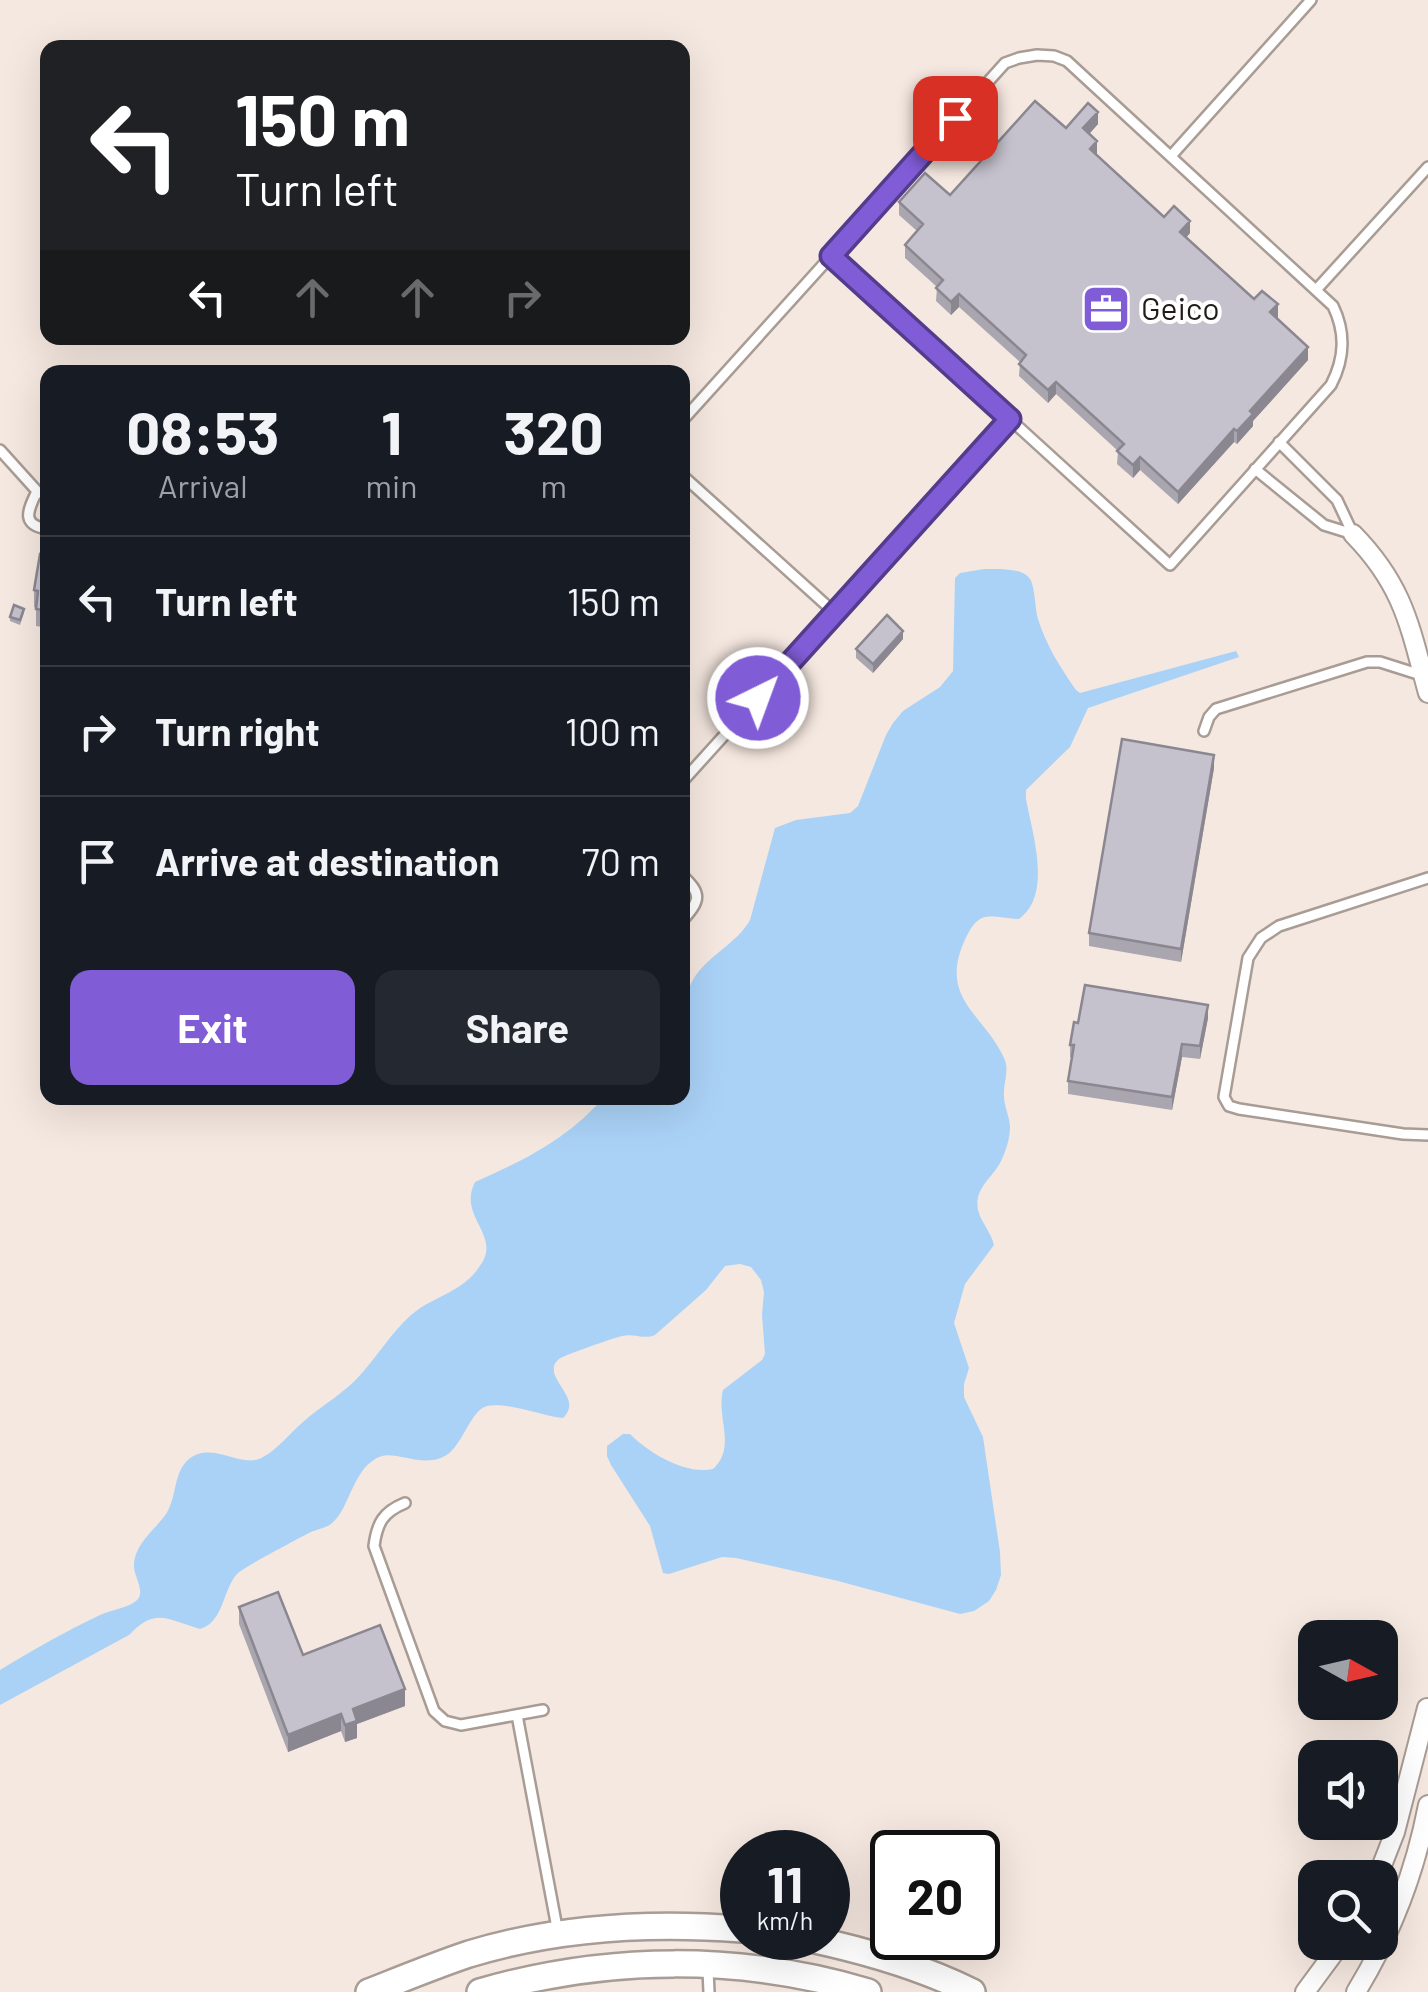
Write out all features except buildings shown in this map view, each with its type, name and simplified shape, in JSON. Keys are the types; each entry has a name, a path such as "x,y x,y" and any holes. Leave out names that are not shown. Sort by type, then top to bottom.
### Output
{"street":[{"path":"1353,534 1388,575 1401,599 1426,684"},
{"path":"1428,1698 1428,1736"},
{"path":"1385,1860 1427,1708"},
{"path":"1356,1992 1386,1939 1408,1886 1428,1806"},
{"path":"369,1992 470,1954 558,1935 639,1926 720,1927"},
{"path":"850,1948 912,1967 972,1992"},
{"path":"1305,1992 1329,1960"},
{"path":"480,1992 573,1970 626,1965 708,1965 792,1974 868,1992"}],"lane":[{"path":"1170,156 1311,0"},
{"path":"690,412 1005,63 1037,55 1067,61 1334,306 1344,338 1342,354 1331,385 1170,564 831,256"},
{"path":"1316,290 1428,167"},
{"path":"690,773 1010,419"},
{"path":"1280,442 1338,500 1353,534"},
{"path":"0,450 40,493"},
{"path":"1255,469 1324,526 1353,534"},
{"path":"690,482 835,614"},
{"path":"37,491 28,511 33,525 40,526"},
{"path":"1204,731 1216,710 1366,662 1380,662 1426,684"},
{"path":"1428,878 1279,926 1261,938 1248,958 1224,1097 1229,1106 1239,1109 1428,1135"},
{"path":"690,882 698,896 690,912"},
{"path":"404,1502 380,1518 374,1546 434,1711 445,1721 460,1724 543,1710"},
{"path":"517,1715 558,1935"},
{"path":"708,1965 709,1992"}],"water":[{"path":"1002,569 1030,579 1045,638 1080,693 1236,651 1239,657 1088,708 1070,747 1026,790 1038,862 1035,895 1029,908 1019,919 980,919 969,931 958,962 960,992 1006,1063 1004,1100 1010,1126 1004,1154 977,1203 994,1245 965,1284 954,1323 969,1368 964,1397 983,1437 1000,1552 1001,1575 989,1601 960,1614 736,1558 722,1557 663,1573 650,1526 611,1465 607,1446 623,1434 630,1434 679,1466 713,1469 720,1460 725,1442 723,1390 765,1354 761,1280 751,1267 740,1264 725,1266 706,1290 655,1335 622,1336 559,1359 554,1373 569,1401 563,1418 487,1406 443,1457 426,1460 388,1455 372,1461 358,1477 332,1523 237,1574 208,1625 200,1629 170,1619 146,1621 129,1635 0,1705 0,1670 100,1615 136,1601 140,1589 135,1557 166,1514 180,1471 189,1459 208,1452 246,1460 268,1454 355,1380 411,1315 459,1287 476,1272 483,1261 486,1241 471,1204 475,1182 544,1147 596,1105 690,1105 690,986 702,968 750,920 775,828 796,820 850,813 858,806 893,723 903,711 940,687 953,671 955,578 960,573"}],"place":[{"name":"Geico","path":"1106,309"}],"route":[{"path":"758,698 1010,419 831,256 955,118"}]}
